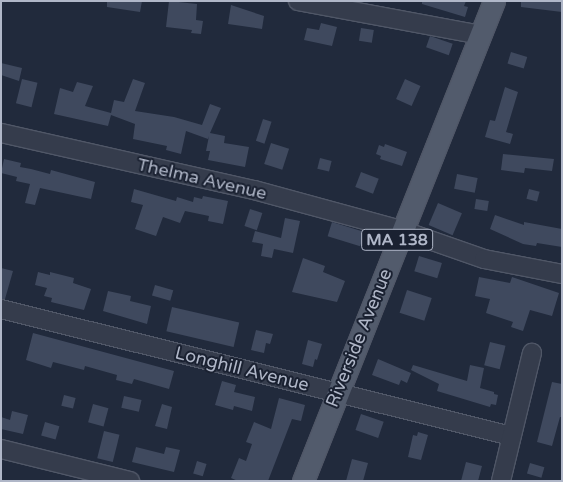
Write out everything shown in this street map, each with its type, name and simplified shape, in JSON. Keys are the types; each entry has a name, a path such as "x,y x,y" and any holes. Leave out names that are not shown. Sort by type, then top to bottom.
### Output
{"main road":[{"name":"Riverside Avenue","path":"303,481 494,1"}],"street":[{"path":"298,1 481,35"},
{"name":"Thelma Avenue","path":"1,133 254,190 402,230 484,259 562,274"},
{"name":"Longhill Avenue","path":"1,309 511,436"},
{"path":"501,481 532,354"},
{"path":"1,449 130,481"}],"building":[{"path":"107,1 142,1 140,12 107,7"},
{"path":"169,1 197,4 196,20 203,21 201,34 191,33 192,30 166,27"},
{"path":"422,1 466,1 464,6 468,7 465,17 422,4"},
{"path":"521,1 562,1 562,12 521,7"},
{"path":"231,5 264,16 262,29 228,24"},
{"path":"321,23 337,27 332,46 304,40 307,28 319,30"},
{"path":"361,28 374,30 372,43 359,41"},
{"path":"430,36 453,44 449,55 426,47"},
{"path":"511,52 527,57 524,68 507,63"},
{"path":"1,63 22,68 19,81 1,75"},
{"path":"22,79 38,83 31,107 16,103"},
{"path":"133,79 145,83 135,111 174,117 202,125 210,104 221,108 210,133 225,136 224,143 249,147 245,167 208,160 210,151 206,151 209,136 208,139 186,131 181,154 166,150 167,146 133,139 135,124 111,115 108,126 54,114 60,88 73,92 77,82 93,86 85,106 111,113 114,100 124,102"},
{"path":"405,79 421,86 412,106 396,99"},
{"path":"505,87 518,92 506,132 513,134 510,144 485,137 490,120 495,121"},
{"path":"263,119 272,122 264,144 256,141"},
{"path":"271,143 289,149 282,170 264,164"},
{"path":"385,144 407,152 402,166 380,159 381,156 376,154 379,145 384,147"},
{"path":"503,154 554,159 552,171 525,168 524,173 501,170"},
{"path":"320,158 332,161 329,172 317,169"},
{"path":"4,159 21,163 20,167 50,174 51,170 95,182 91,199 40,188 35,205 25,203 30,184 16,181 17,177 1,173"},
{"path":"361,172 379,179 373,194 355,187"},
{"path":"457,174 478,178 475,193 454,189"},
{"path":"134,189 176,201 177,197 193,202 194,197 202,199 203,196 228,201 223,224 208,221 209,216 185,211 180,223 163,217 156,236 135,229 143,205 131,202"},
{"path":"529,189 540,192 537,202 526,199"},
{"path":"476,199 489,201 487,211 474,209"},
{"path":"438,203 462,213 453,235 429,225"},
{"path":"250,209 262,213 257,230 244,226"},
{"path":"495,215 524,225 524,222 562,229 562,247 537,243 536,246 523,244 490,229"},
{"path":"285,218 300,221 293,253 274,249 272,258 261,256 263,244 252,242 255,231 281,238"},
{"path":"332,222 365,232 360,246 328,236"},
{"path":"419,256 442,263 437,278 414,271"},
{"path":"303,258 325,266 323,272 345,281 337,302 292,292"},
{"path":"1,268 13,271 5,299 1,299"},
{"path":"38,272 50,275 50,272 74,278 73,283 91,289 84,310 51,302 52,298 44,296 47,288 35,285"},
{"path":"479,277 510,283 512,277 559,293 552,316 530,310 523,331 511,327 513,322 486,313 490,299 475,296"},
{"path":"155,285 173,290 170,301 152,296"},
{"path":"407,290 432,298 424,321 400,313"},
{"path":"108,291 131,296 130,301 151,306 147,324 103,311"},
{"path":"172,307 239,323 234,347 166,331"},
{"path":"256,330 273,334 270,344 266,343 264,353 251,350"},
{"path":"33,333 174,371 169,389 134,379 132,384 116,380 117,375 85,366 84,370 53,362 51,368 26,360"},
{"path":"308,340 322,344 313,367 302,364"},
{"path":"490,342 506,346 500,369 484,365"},
{"path":"378,359 411,373 407,383 401,380 399,385 372,375"},
{"path":"413,365 467,381 470,365 484,368 480,388 498,395 496,405 491,404 490,407 437,391 439,384 411,370"},
{"path":"222,381 236,385 234,392 255,397 252,411 234,406 233,410 215,405"},
{"path":"552,382 562,384 562,417 560,417 552,446 537,442"},
{"path":"64,395 76,398 73,409 61,406"},
{"path":"124,396 142,400 139,412 121,408"},
{"path":"279,398 305,405 301,421 292,419 268,481 238,481 231,478 239,458 246,461 252,444 246,442 254,422 271,429"},
{"path":"93,404 108,408 104,426 88,422"},
{"path":"162,404 172,407 167,429 155,426"},
{"path":"12,411 28,415 23,434 1,429 1,417 10,420"},
{"path":"361,414 384,422 378,438 355,430"},
{"path":"45,422 59,426 56,440 41,435"},
{"path":"104,431 120,435 113,462 97,458"},
{"path":"418,432 428,435 421,460 408,457 413,435 417,436"},
{"path":"136,447 164,454 166,447 180,450 174,472 132,462"},
{"path":"352,459 368,463 363,481 346,481"},
{"path":"197,461 207,464 203,476 193,473"},
{"path":"466,462 482,466 478,481 461,481"},
{"path":"530,463 544,467 541,478 527,474"}]}
